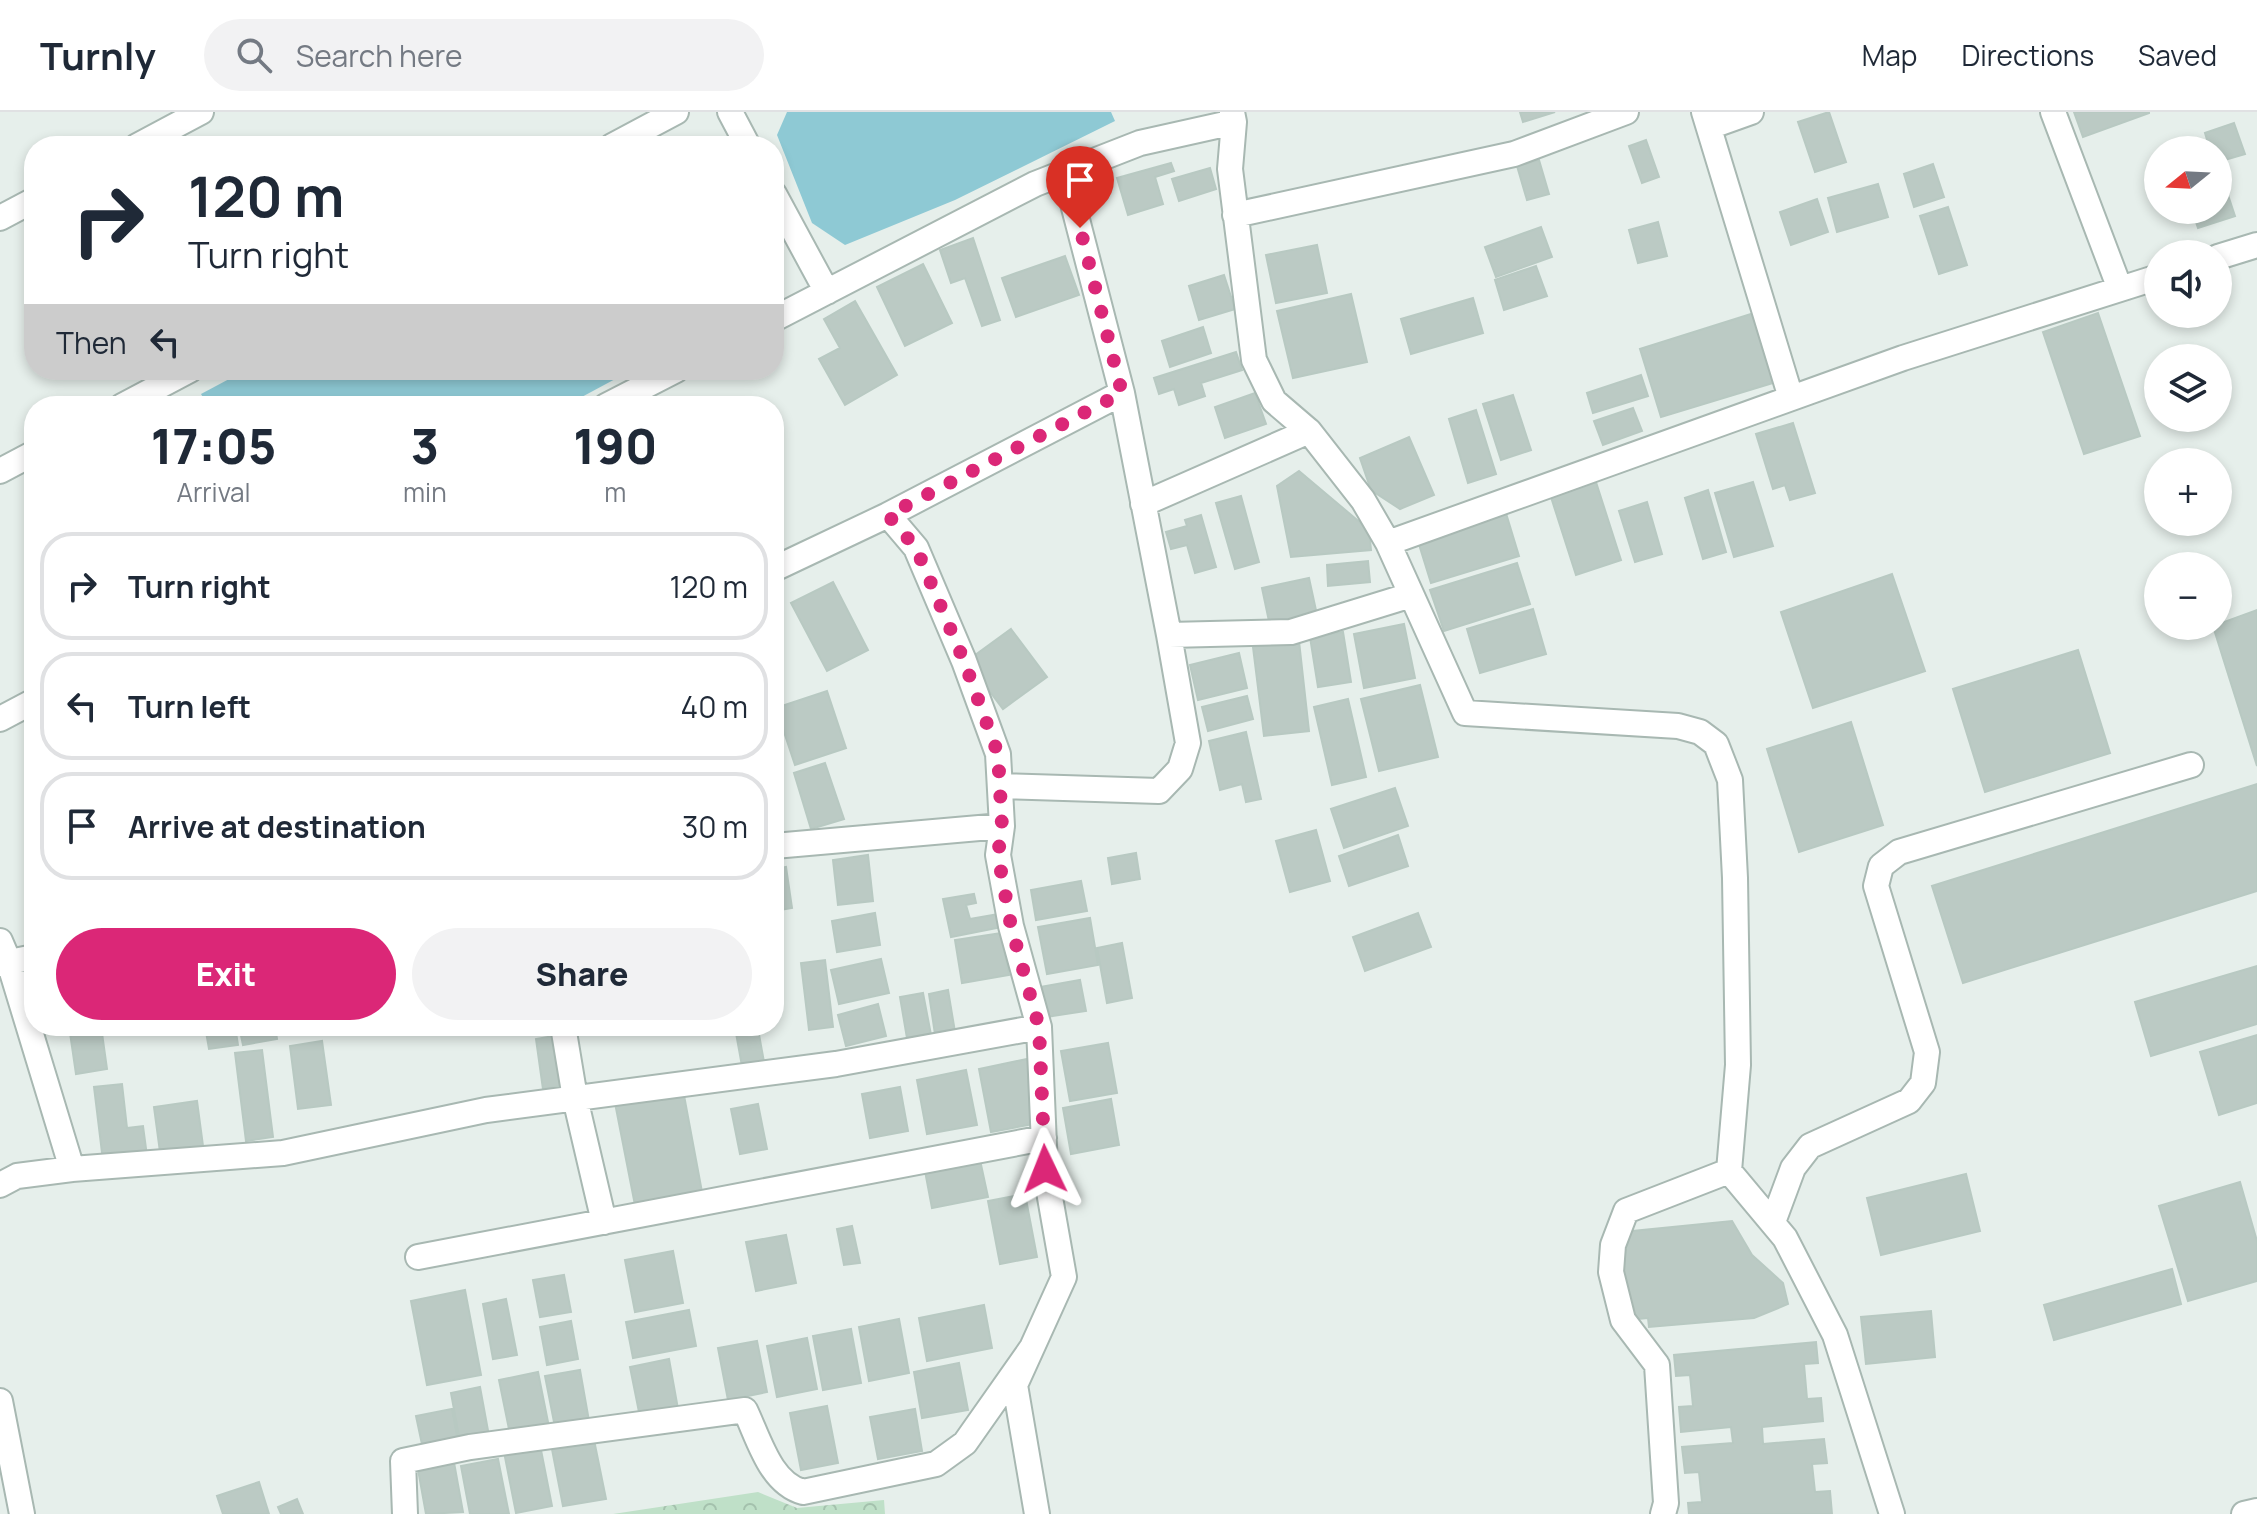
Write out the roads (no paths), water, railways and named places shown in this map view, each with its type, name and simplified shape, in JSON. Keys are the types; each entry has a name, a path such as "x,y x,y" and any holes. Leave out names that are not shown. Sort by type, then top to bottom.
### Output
{"street":[{"path":"156,136 201,112"},
{"path":"631,136 676,112"},
{"path":"730,112 743,136"},
{"path":"1235,215 1514,154 1626,112"},
{"path":"1751,112 1706,119 1791,398"},
{"path":"2053,112 2120,289"},
{"path":"784,314 1035,184 1140,143 1233,117 1230,169 1254,360 1274,401 1309,431 1363,500 1388,543 1465,713 1678,726 1700,732 1716,744 1730,780 1735,878 1738,1065 1729,1171 1785,1238 1835,1335 1892,1514"},
{"path":"1001,786 1159,791 1180,769 1188,743 1122,393 1065,173"},
{"path":"0,218 24,205"},
{"path":"784,212 827,292"},
{"path":"2232,253 2257,245"},
{"path":"1388,543 1903,358 2144,281"},
{"path":"141,396 171,380"},
{"path":"625,396 657,380"},
{"path":"784,564 888,515 1122,393"},
{"path":"1143,504 1309,431"},
{"path":"0,471 24,458"},
{"path":"888,515 916,548 964,661 998,754 1002,826 998,855 1011,926 1039,1027 1045,1169 1064,1277 1015,1385 1037,1514"},
{"path":"1169,635 1291,632 1411,595"},
{"path":"0,719 24,706"},
{"path":"1773,1222 1793,1168 1810,1146 1909,1101 1923,1083 1927,1052 1876,886 1881,866 1899,852 2191,765"},
{"path":"784,845 1002,826"},
{"path":"3,956 24,951"},
{"path":"3,956 24,957"},
{"path":"3,956 24,1021"},
{"path":"0,1185 17,1176 72,1169 283,1153 486,1110 836,1064 1039,1027"},
{"path":"29,1036 72,1169"},
{"path":"565,1036 575,1098 604,1222"},
{"path":"418,1257 1044,1138"},
{"path":"1663,1514 1666,1503 1657,1365 1623,1320 1611,1272 1613,1245 1626,1211 1729,1171"},
{"path":"405,1514 403,1461 470,1447 745,1410 778,1478 789,1488 803,1492 936,1464 965,1443 1031,1349"},
{"path":"0,1401 6,1459 22,1514"},
{"path":"2244,1514 2257,1511"}],"water":[{"path":"787,112 1111,112 1115,121 955,200 845,245 812,223 784,153 784,136 777,135"},
{"path":"227,380 613,380 584,396 201,394"}]}
